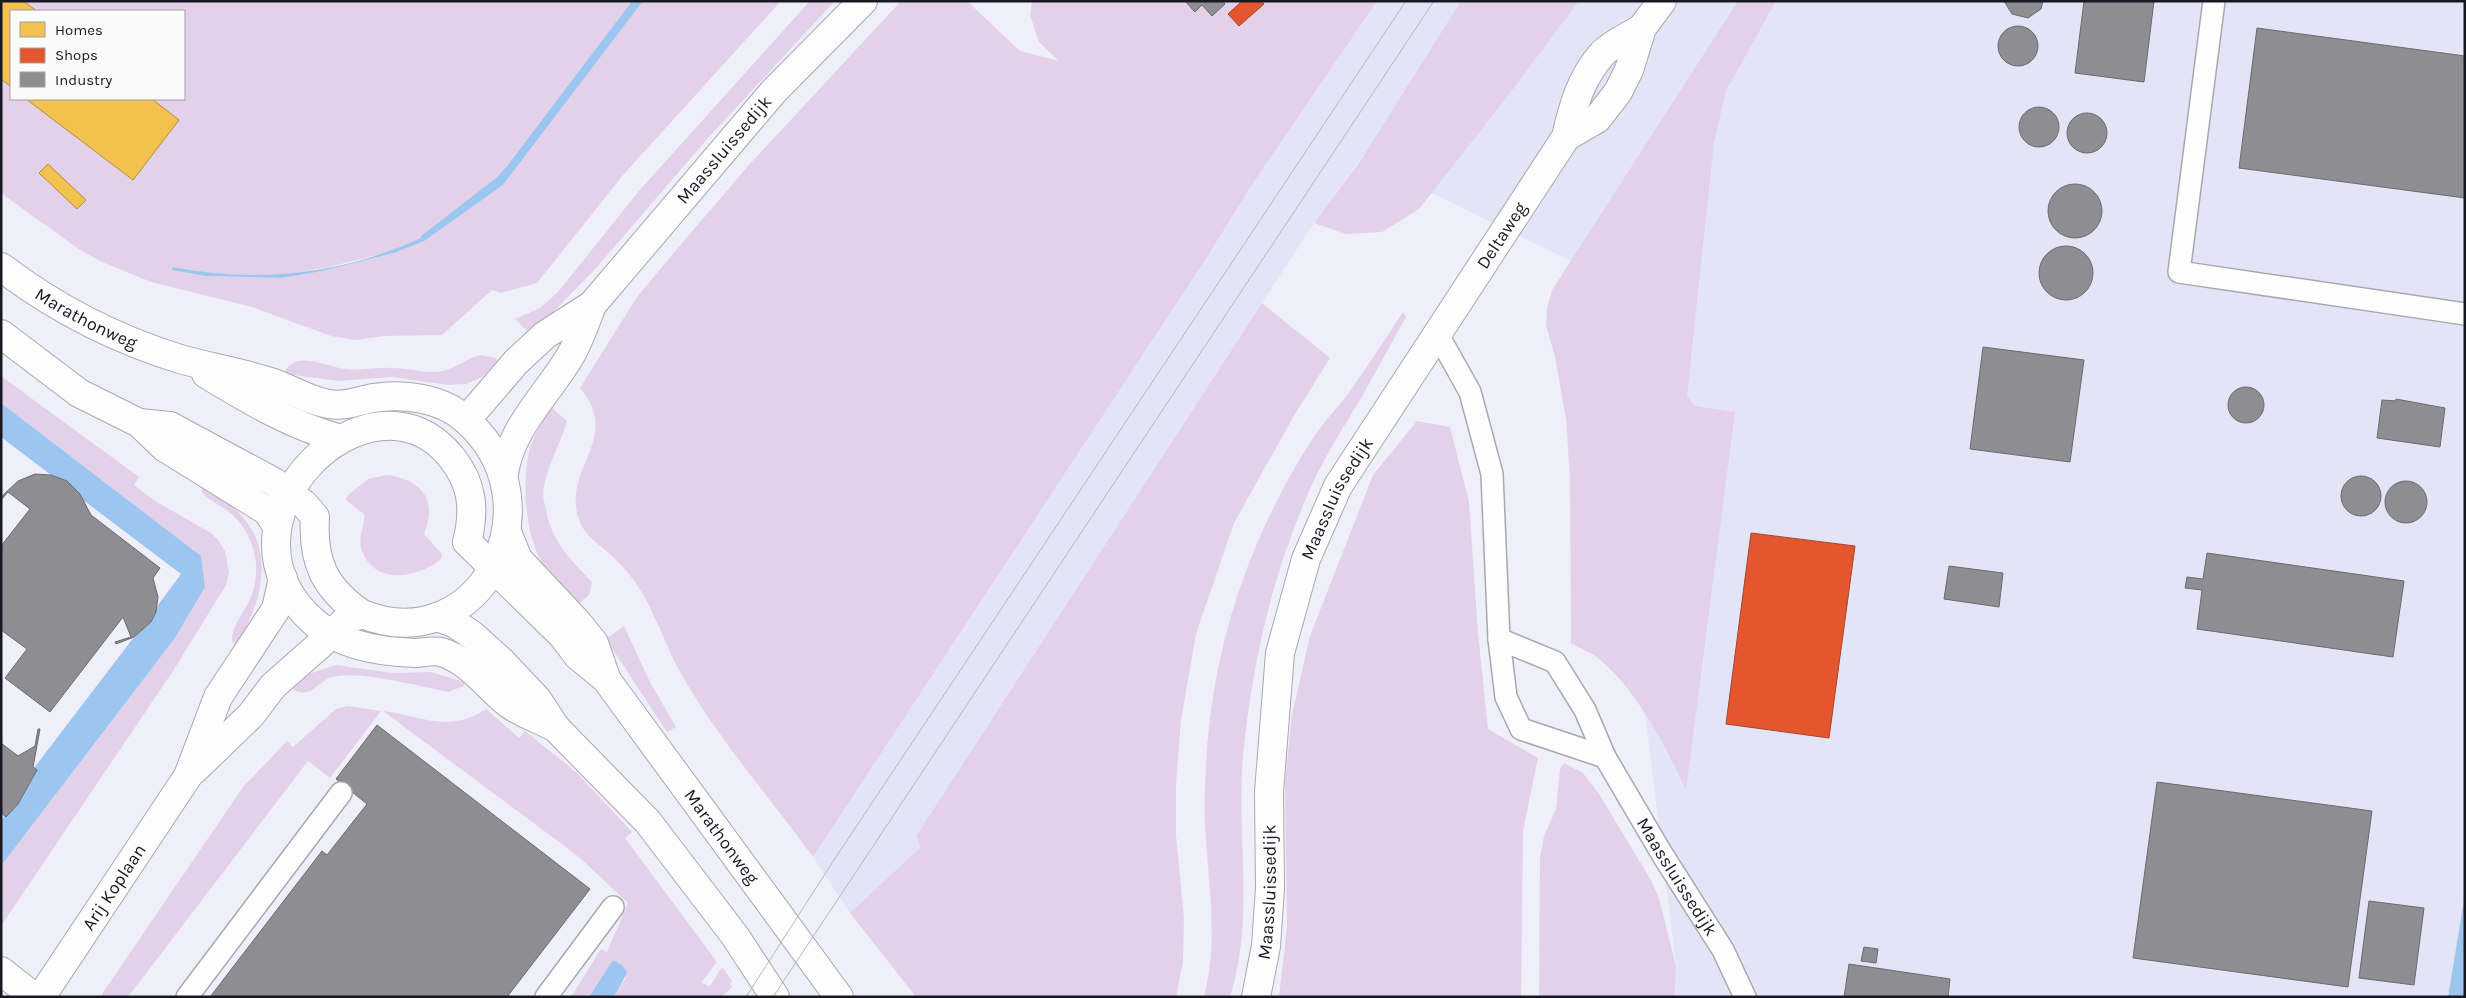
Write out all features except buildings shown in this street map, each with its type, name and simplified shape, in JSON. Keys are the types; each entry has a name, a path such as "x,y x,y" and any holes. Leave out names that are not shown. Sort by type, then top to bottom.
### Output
{"main road":[{"name":"Maassluissedijk","path":"504,474 508,449 522,425 570,356 592,305 774,91 863,1"},
{"name":"Deltaweg","path":"1437,333 1566,137 1574,102 1589,72 1604,52 1642,28 1662,1"},
{"name":"Marathonweg","path":"1,267 37,294 82,320 179,358 268,381 327,404 342,405 390,396 410,397 430,401 464,418"},
{"name":"Maassluissedijk","path":"428,437 464,418 474,410 516,362 545,335 592,305"},
{"name":"Maassluissedijk","path":"1256,997 1266,946 1270,888 1269,792 1283,644 1306,560 1338,486 1437,333"},
{"path":"1,334 79,393 139,423 164,447 267,511 277,526"},
{"name":"Marathonweg","path":"179,358 257,404 318,433 341,439"},
{"path":"139,423 170,426 274,482 305,505 315,517 316,555 323,574 333,590 347,604 362,614 380,621 400,624 437,617 454,608 470,596 493,566 502,550 507,532 509,503 504,474 488,444 464,418"},
{"path":"428,437 397,427 377,427 341,439 311,462 288,493 277,526 276,544 283,578 303,610 316,623 332,634 352,643 373,649 402,653 439,652 455,658 484,679 510,705 556,728"},
{"name":"Marathonweg","path":"428,437 440,445 460,467 468,485 472,504 472,524 467,542 563,636 578,656 606,679 839,997"},
{"name":"Marathonweg","path":"507,532 518,559 578,623 594,643 606,679"},
{"name":"Arij Koplaan","path":"188,776 218,697 276,609 283,578"},
{"name":"Arij Koplaan","path":"41,997 188,776 251,715 273,686 346,620 362,614"},
{"path":"437,617 454,623 478,640 537,699 556,728 648,822 735,936 775,997"},
{"path":"1,971 34,997"}],"lane":[{"path":"2214,1 2178,272 2465,314"},
{"path":"1437,333 1470,392 1492,474 1499,640 1506,697 1521,729 1605,757"},
{"name":"Maassluissedijk","path":"1499,640 1555,662 1585,710 1605,757 1662,854 1723,950 1745,997"},
{"path":"187,997 341,793"},
{"path":"546,997 613,907"}],"shaded area":[{"path":"1,1 632,1 507,166 497,177 421,236 421,238 393,251 329,267 282,276 205,274 174,267 173,270 205,276 282,278 322,271 394,253 423,240 503,185 643,1 781,1 624,174 537,283 501,293 492,290 442,335 384,336 355,340 331,336 252,307 151,282 102,262 80,250 1,193"},
{"path":"810,1 835,1 709,137 597,267 531,335 515,319 540,308 558,292 638,192"},
{"path":"901,1 967,1 1020,51 1059,61 1039,42 1030,15 1032,1 1377,1 1251,186 1209,254 813,857 698,702 678,668 635,581 612,556 593,540 581,525 576,501 578,485 594,438 595,423 592,406 580,388 637,297 749,165"},
{"path":"1148,1 2465,1 2465,894 2448,997 1675,997 1676,966 1591,271 1421,188 1367,151 1314,223 916,836 922,847 850,913 813,857 1209,254 1251,186"},
{"path":"1461,1 1579,1 1419,209 1382,232 1346,234 1314,223 1359,163"},
{"path":"1738,1 1776,1 1726,91 1714,142 1687,396 1695,406 1735,412 1686,790 1669,754 1648,717 1623,683 1595,656 1571,643 1570,479 1566,419 1555,357 1546,325 1547,309 1552,290"},
{"path":"1262,303 1330,358 1295,414 1234,523 1196,634 1181,720 1176,785 1176,835 1184,918 1183,961 1176,997 916,997 850,913 921,847 916,836"},
{"path":"1403,312 1406,317 1313,483 1294,527 1273,591 1252,689 1243,756 1241,786 1243,907 1242,937 1237,967 1230,997 1204,997 1211,954 1212,932 1205,817 1209,724 1225,638 1237,596 1252,555 1290,476 1313,438 1355,384"},
{"path":"480,355 496,358 498,363 482,377 466,384 448,385 392,377 338,381 286,374 285,371 290,365 297,362 312,361 345,369 392,368 436,372 447,370"},
{"path":"1,376 139,477 134,485 155,501 211,533 225,551 229,573 226,585 173,671 1,926 1,866 175,638 205,587 201,556 1,403"},
{"path":"551,407 567,421 546,478 543,489 544,498 552,531 557,540 569,557 592,582 589,595 578,605 543,564 537,553 529,525 526,479 529,452"},
{"path":"1417,421 1450,427 1469,502 1478,633 1488,729 1538,758 1523,831 1521,997 1279,997 1287,927 1285,781 1292,715 1310,636 1373,475"},
{"path":"387,475 410,481 424,494 428,502 428,522 424,534 442,554 441,559 420,571 409,574 386,574 375,569 367,560 361,548 364,514 346,500 347,496 368,479"},
{"path":"205,486 242,516 255,536 260,551 262,566 261,582 257,598 246,628 238,643 235,644 232,641 234,629 248,604 254,588 256,564 254,552 245,530 238,521 202,492 202,487"},
{"path":"624,626 650,682 676,727 667,732 606,639"},
{"path":"336,665 393,673 431,672 465,682 464,686 448,692 392,680 348,675 330,678 309,691 297,691 289,687 296,678"},
{"path":"348,706 381,711 330,778 308,761 128,997 100,997 243,787 287,741 293,747 336,709"},
{"path":"486,709 519,738 525,731 576,772 632,832 625,838 717,962 701,983 710,986 722,967 732,981 730,984 732,987 722,997 614,997 626,977 613,960 589,997 571,997 601,949 607,952 628,903 579,857 383,711 447,722 460,721"},
{"path":"1564,763 1583,773 1599,794 1651,880 1659,898 1676,966 1675,997 1539,997 1540,858 1544,836 1556,809 1560,769"}],"water":[{"path":"632,1 643,1 503,185 424,241 394,253 322,271 282,278 205,276 172,270 173,267 236,275 268,275 299,272 361,260 421,238 421,236 497,177 507,166"},
{"path":"1,403 201,556 205,587 175,638 1,866 1,821 37,770 34,768 134,637 151,622 158,605 181,574 83,500 67,481 51,475 1,437"},
{"path":"2465,894 2465,997 2448,997"},
{"path":"613,960 623,966 627,973 614,997 589,997"}],"tram line":[{"path":"746,997 832,863 1406,1"},
{"path":"773,997 1434,1"}]}
